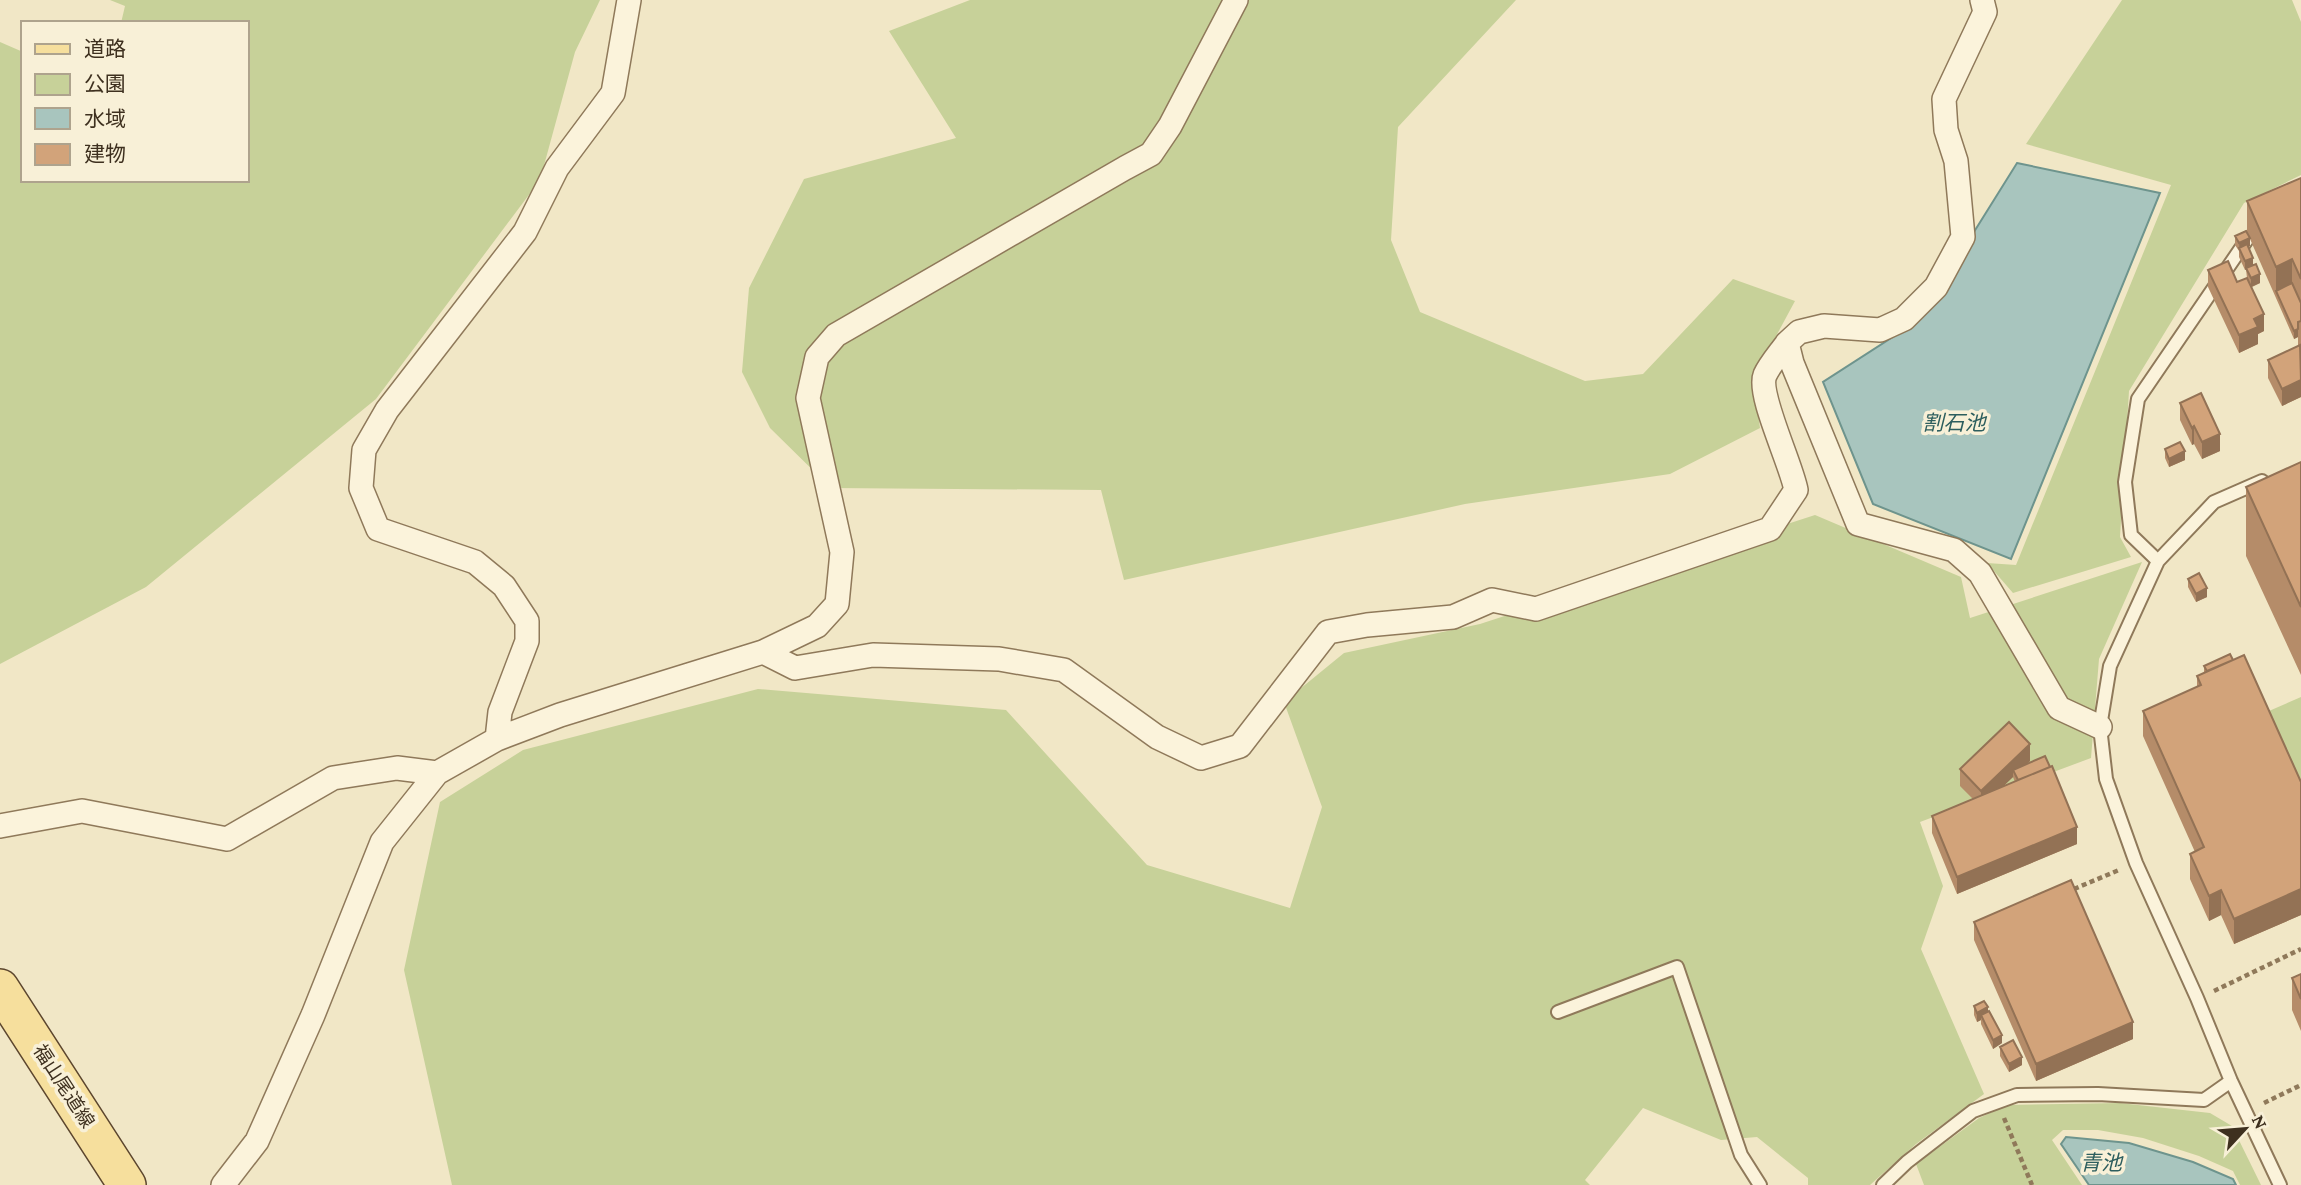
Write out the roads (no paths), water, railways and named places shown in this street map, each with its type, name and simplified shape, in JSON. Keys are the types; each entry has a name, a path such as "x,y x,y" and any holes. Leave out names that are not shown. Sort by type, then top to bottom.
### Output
{"main road":[{"name":"福山尾道線","path":"0,988 127,1185"}],"street":[{"path":"497,739 500,712 527,641 527,621 503,586 475,562 378,529 361,488 364,450 387,410 525,232 557,168 613,93 629,0"},
{"path":"223,1185 257,1141 313,1015 382,842 437,773 497,739 560,715 763,652 817,626 837,604 842,552 808,398 817,357 836,335 846,328 1125,167 1152,155 1236,0"},
{"path":"763,652 795,668 873,655 999,659 1064,670 1157,737 1201,758 1240,746 1328,632 1367,625 1453,617 1492,600 1536,609 1770,529 1796,490 1793,471 1764,396 1764,376 1799,332 1824,326 1880,330 1904,319 1936,286 1963,237 1956,161 1946,130 1944,99 1985,12 1982,0"},
{"path":"1787,344 1792,363 1858,524 1954,550 1980,573 2059,708 2100,727"},
{"path":"0,826 82,811 227,839 333,778 397,768 437,773"}],"lane":[{"path":"2158,561 2131,535 2125,482 2138,399 2255,227"},
{"path":"2276,474 2214,502 2158,561 2110,666 2100,727 2106,779 2136,863 2231,1081 2280,1185"},
{"path":"1558,1012 1677,967 1741,1154 1760,1185"},
{"path":"1883,1185 1907,1162 1973,1111 2017,1095 2098,1094 2204,1100 2231,1081"}],"water":[{"name":"割石池","path":"2017,163 2160,193 2011,559 1873,504 1823,382 1919,320"},
{"name":"青池","path":"2066,1137 2129,1143 2193,1162 2233,1179 2236,1185 2089,1185 2061,1144"}]}
